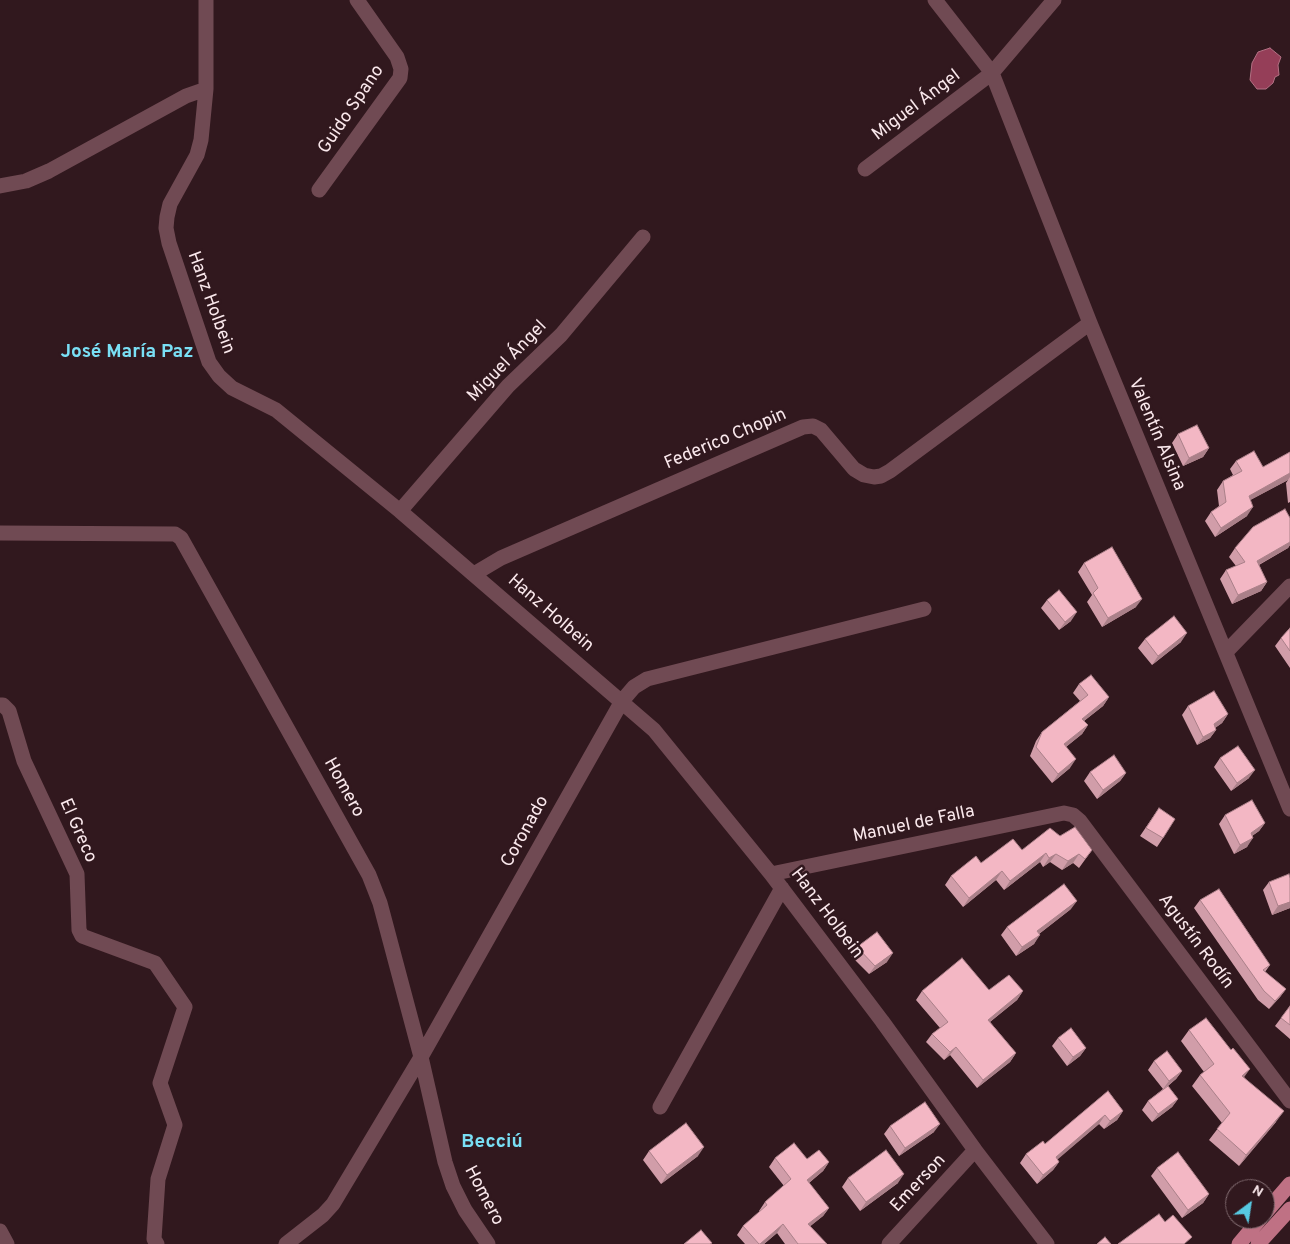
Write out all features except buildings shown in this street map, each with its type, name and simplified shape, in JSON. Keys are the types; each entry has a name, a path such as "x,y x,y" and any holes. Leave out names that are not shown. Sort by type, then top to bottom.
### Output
{"main road":[{"path":"1275,1201 1290,1184"},
{"path":"1258,1244 1290,1209"},
{"path":"1239,1244 1252,1229"}],"street":[{"name":"Hanz Holbein","path":"206,0 206,89 201,140 197,154 170,204 166,228 169,243 209,362 219,376 232,388 276,410 400,511 622,701 660,736 782,888 882,1021 975,1150 1047,1244"},
{"name":"Guido Spano","path":"319,190 400,78 401,69 397,57 357,0"},
{"name":"Valentín Alsina","path":"935,0 992,73 1090,323 1290,809"},
{"name":"Miguel Ángel","path":"866,169 992,73 1054,0"},
{"path":"0,186 26,181 49,171 186,96 206,89"},
{"name":"Miguel Ángel","path":"400,511 508,386 560,335 643,238"},
{"name":"Federico Chopin","path":"474,574 501,558 804,427 813,426 821,430 854,469 864,475 881,476 1090,323"},
{"name":"Homero","path":"0,533 175,534 182,538 369,875 380,903 421,1057 445,1162 453,1186 465,1210 488,1244"},
{"path":"1226,652 1290,586"},
{"name":"Coronado","path":"286,1244 323,1216 333,1204 421,1057 622,701 634,687 647,679 924,610"},
{"name":"El Greco","path":"0,705 9,710 24,761 77,874 79,930 82,936 155,962 185,1007 160,1083 175,1125 158,1179 154,1238 156,1244"},
{"name":"Manuel de Falla","path":"771,874 1064,813"},
{"name":"Agustín Rodín","path":"1064,813 1073,815 1080,821 1290,1101"},
{"path":"660,1107 782,888"},
{"name":"Emerson","path":"889,1244 975,1150"},
{"path":"0,1231 7,1244"}],"shaded area":[{"path":"1270,48 1281,57 1278,65 1279,75 1275,77 1273,83 1266,89 1257,89 1250,80 1252,63 1258,52"}],"district":[{"name":"José María Paz","path":"127,353"},
{"name":"Becciú","path":"492,1143"}]}
